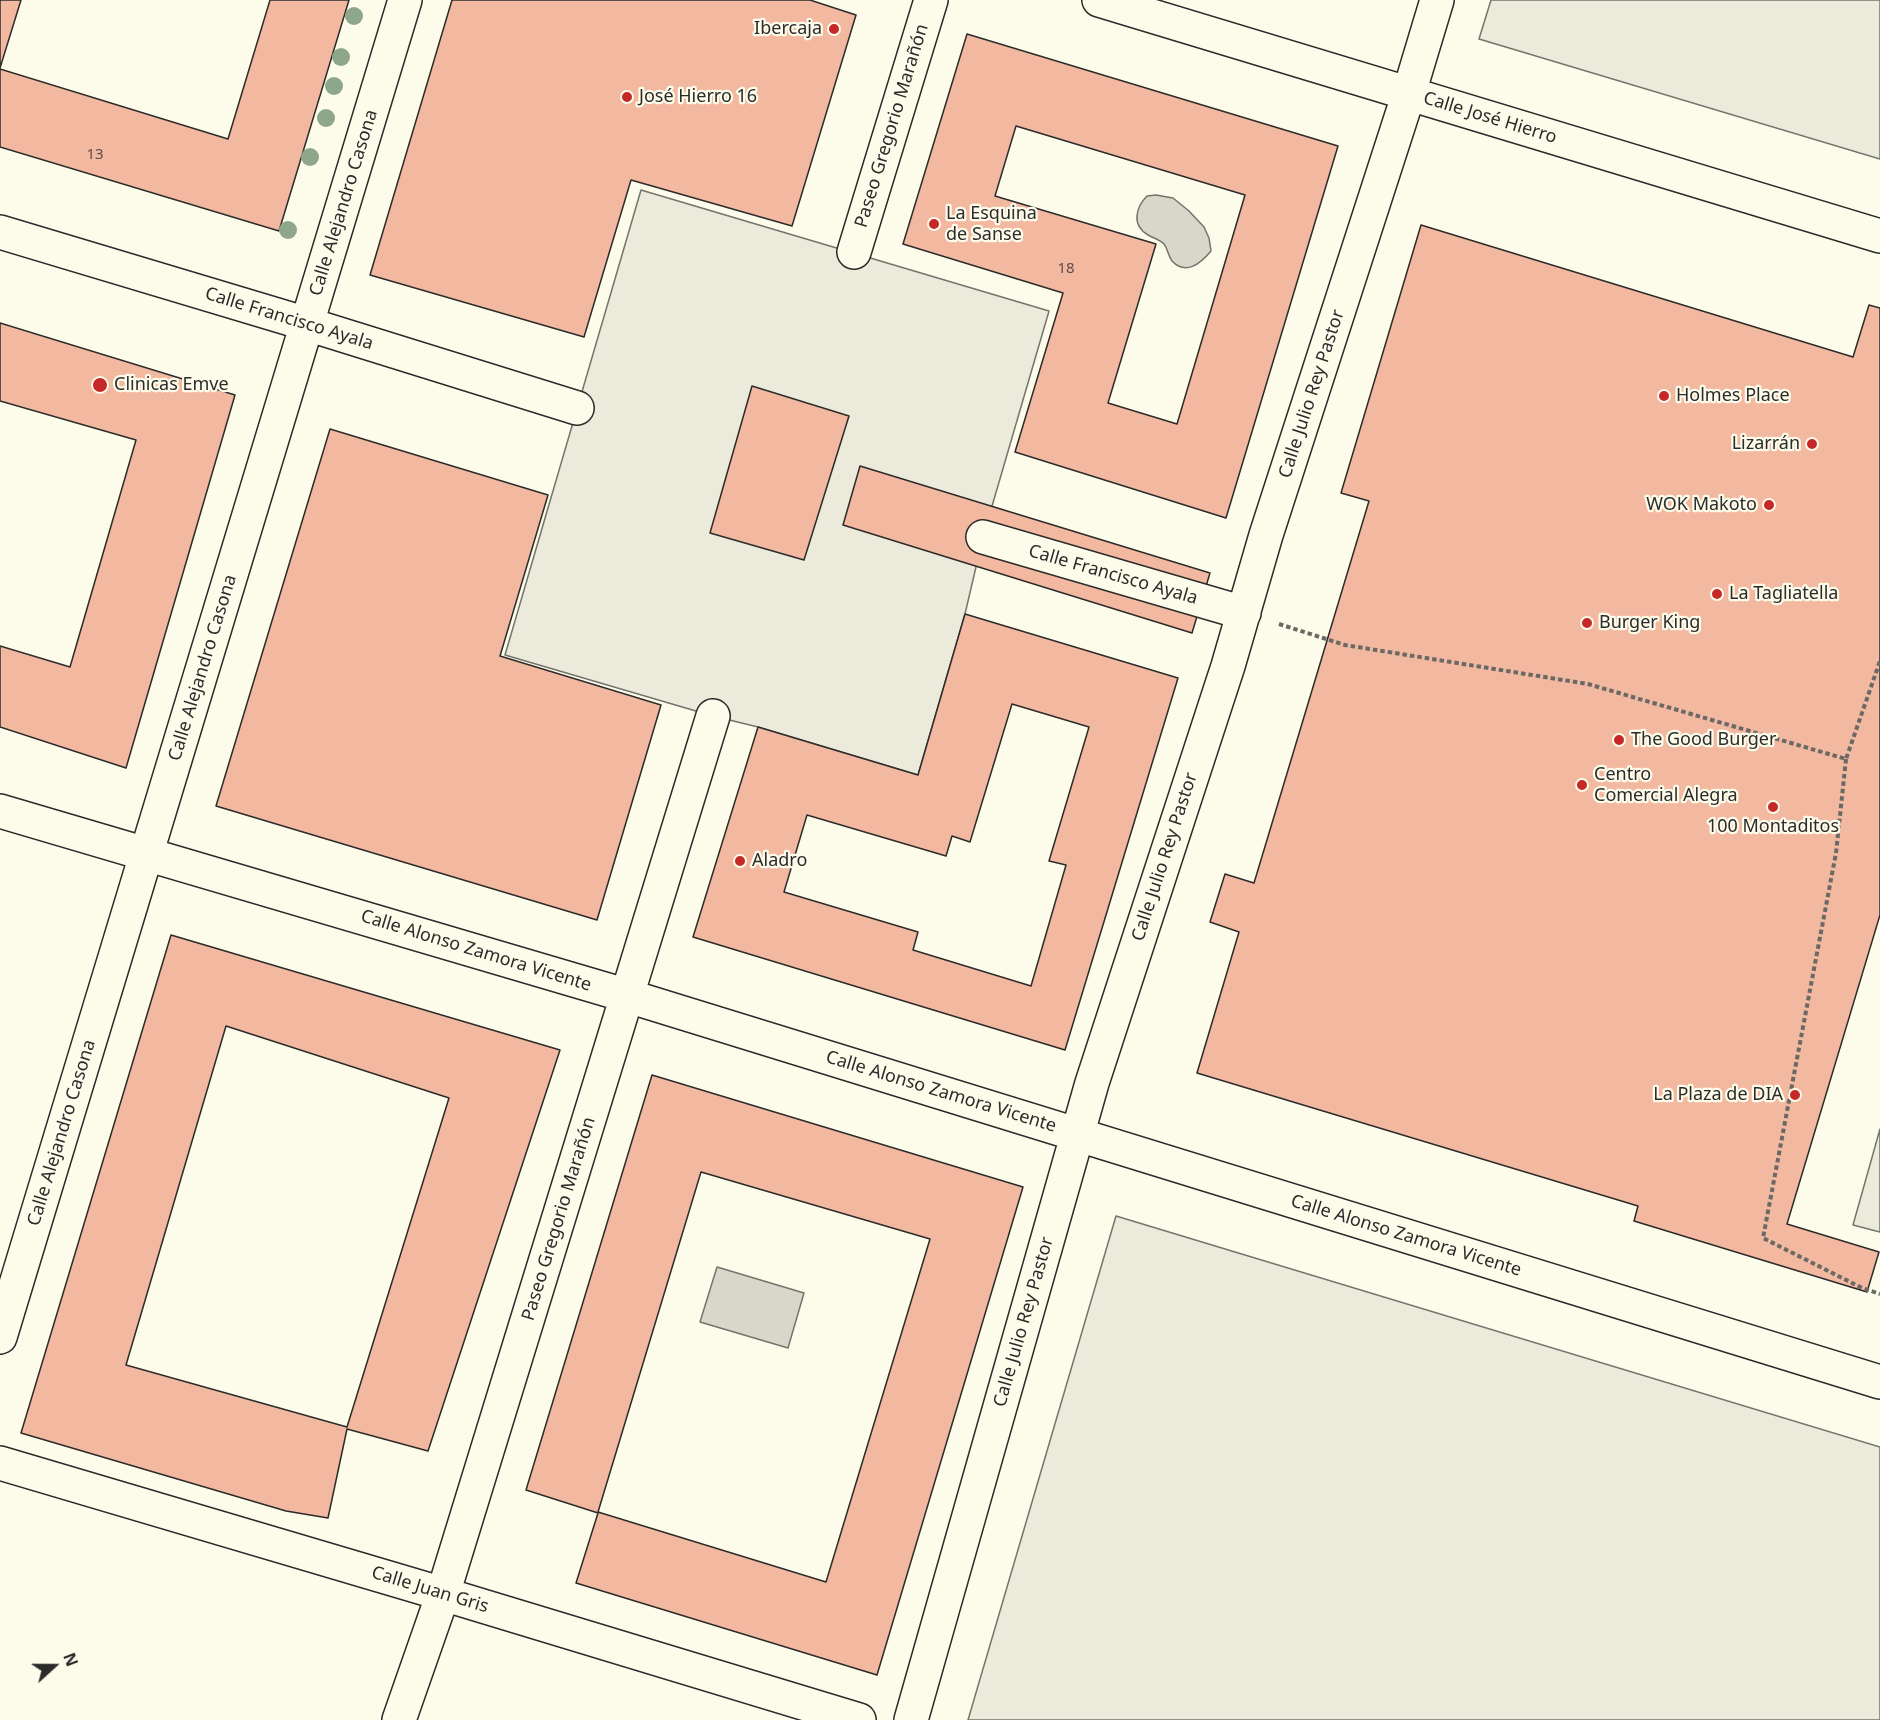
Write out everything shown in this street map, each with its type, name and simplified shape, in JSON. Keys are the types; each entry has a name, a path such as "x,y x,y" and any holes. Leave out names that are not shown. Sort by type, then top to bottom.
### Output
{"street":[{"name":"Calle Alejandro Casona","path":"0,1337 405,0"},
{"name":"Paseo Gregorio Marañón","path":"854,252 931,0"},
{"name":"Calle José Hierro","path":"1099,0 1880,236"},
{"name":"Calle Julio Rey Pastor","path":"911,1720 1092,1083 1228,666 1266,535 1437,0"},
{"name":"Calle Francisco Ayala","path":"0,232 577,408"},
{"name":"Calle Francisco Ayala","path":"983,537 1244,614"},
{"name":"Paseo Gregorio Marañón","path":"399,1720 444,1594 713,716"},
{"name":"Calle Alonso Zamora Vicente","path":"0,811 628,996 1880,1382"},
{"name":"Calle Juan Gris","path":"0,1463 859,1720"}],"path":[{"path":"1244,614 1345,645 1588,684 1846,759"},
{"path":"1880,661 1846,759 1836,853 1763,1238 1862,1288 1880,1294"}],"shaded area":[{"path":"1491,0 1880,0 1880,159 1479,39"},
{"path":"641,190 1049,311 983,537 965,614 918,775 505,655"},
{"path":"1147,196 1173,198 1204,227 1211,251 1203,260 1188,268 1177,265 1172,261 1164,244 1148,235 1139,226 1137,216 1140,205"},
{"path":"1880,1129 1880,1232 1853,1225"},
{"path":"1116,1216 1880,1447 1880,1720 968,1720"},
{"path":"717,1267 804,1293 788,1348 700,1322"}],"building":[{"path":"0,0 21,0 0,68"},
{"path":"270,0 349,0 279,231 0,147 0,69 228,139"},
{"name":"José Hierro 16","path":"452,0 810,0 856,15 792,226 631,180 584,337 370,275"},
{"path":"967,34 1338,146 1226,518 1015,452 1063,293 903,244","holes":["1016,126 1245,195 1177,424 1108,403 1156,244 995,196"]},
{"name":"Centro Comercial Alegra","path":"1421,225 1853,357 1869,305 1880,308 1880,915 1787,1224 1879,1252 1867,1292 1634,1221 1638,1206 1197,1073 1239,932 1210,922 1225,874 1254,883 1369,501 1341,493"},
{"path":"0,323 235,395 126,768 0,727 0,646 70,667 136,440 0,401"},
{"path":"752,386 849,416 804,560 710,533"},
{"path":"330,429 548,495 500,656 661,705 597,920 216,806"},
{"path":"860,466 1210,573 1192,633 843,525"},
{"path":"965,614 1178,678 1065,1050 693,937 758,727 918,775","holes":["1012,704 1089,727 1049,861 1066,865 1031,986 913,950 918,932 784,892 807,815 946,856 952,836 970,842"]},
{"path":"171,935 560,1050 428,1451 347,1429 328,1518 286,1511 21,1433","holes":["226,1026 449,1098 347,1427 126,1365"]},
{"path":"652,1075 1023,1187 877,1675 576,1583 598,1513 526,1490","holes":["701,1172 930,1239 826,1582 598,1512"]}],"place":[{"name":"Ibercaja","path":"834,29"},
{"name":"José Hierro 16","path":"627,97"},
{"name":"La Esquina de Sanse","path":"934,224"},
{"name":"Clinicas Emve","path":"100,385"},
{"name":"Holmes Place","path":"1664,396"},
{"name":"Lizarrán","path":"1812,444"},
{"name":"WOK Makoto","path":"1769,505"},
{"name":"La Tagliatella","path":"1717,594"},
{"name":"Burger King","path":"1587,623"},
{"name":"The Good Burger","path":"1619,740"},
{"name":"Centro Comercial Alegra","path":"1582,785"},
{"name":"100 Montaditos","path":"1773,807"},
{"name":"Aladro","path":"740,861"},
{"name":"La Plaza de DIA","path":"1795,1095"}]}
